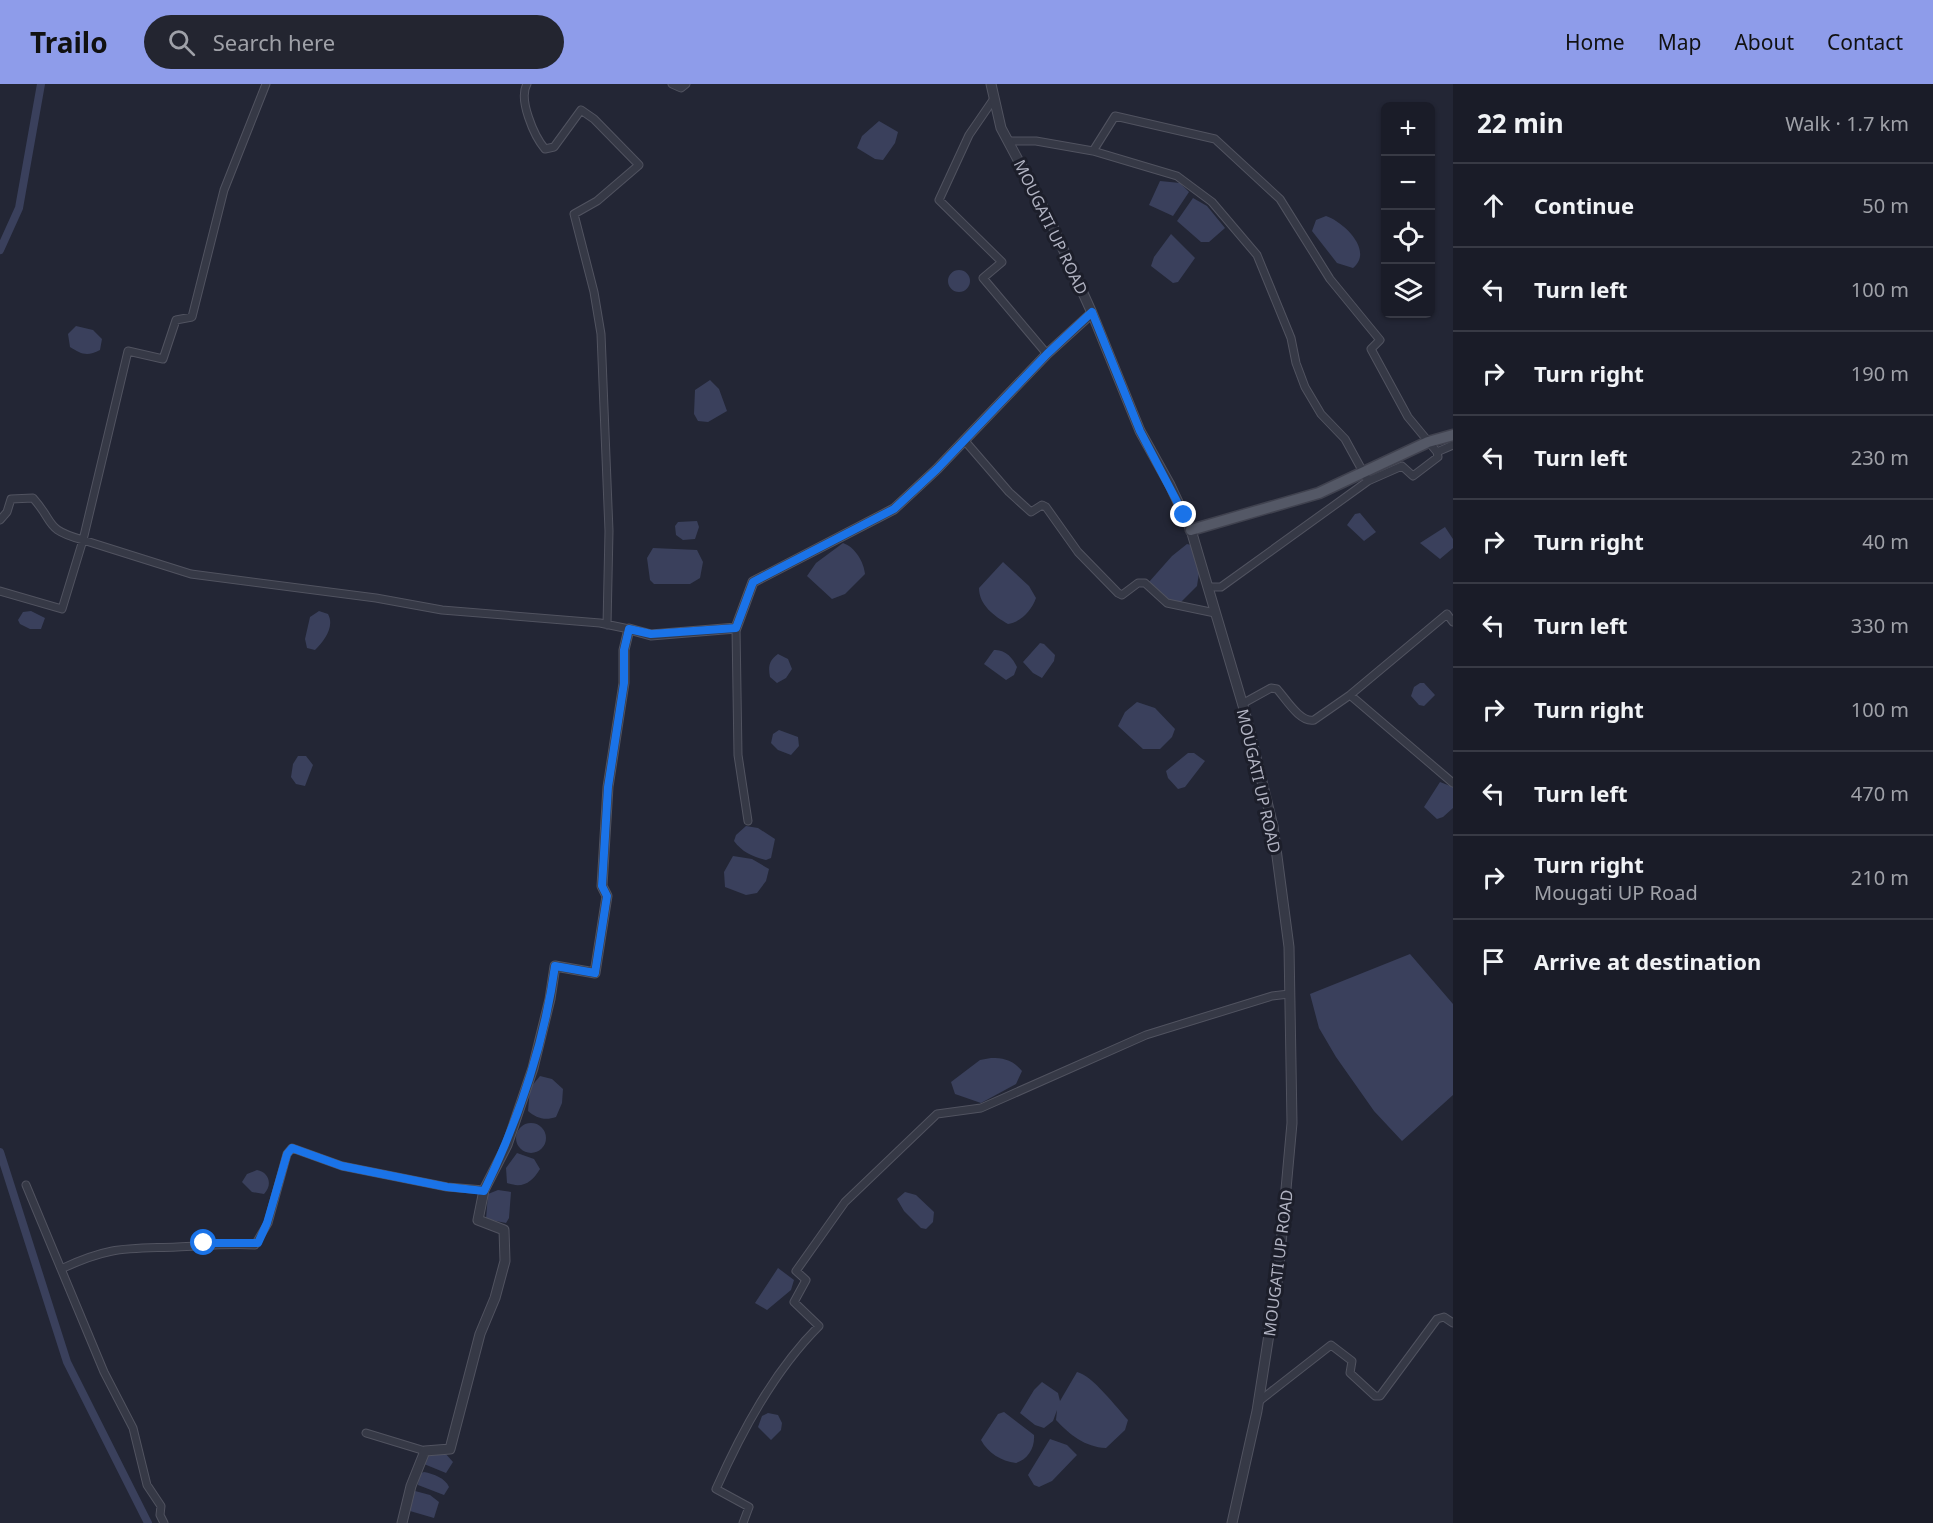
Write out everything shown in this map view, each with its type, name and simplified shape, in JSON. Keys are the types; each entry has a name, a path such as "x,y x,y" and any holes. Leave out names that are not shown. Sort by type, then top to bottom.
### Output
{"main road":[{"path":"1191,530 1319,493 1365,477 1428,442 1453,435"}],"street":[{"path":"0,591 62,609 83,540 128,351 163,359 176,320 192,317 224,190 266,84"},
{"path":"527,84 523,92 523,104 545,149 554,147 581,110 594,119 639,165 603,196 574,214 594,292 601,334 609,531 607,625"},
{"path":"672,84 681,88 686,84"},
{"name":"MOUGATI UP ROAD","path":"991,84 1001,128 1010,141 1092,312 1140,431 1170,485 1191,530 1242,704 1273,826 1289,947 1292,1123 1287,1201 1278,1277 1258,1402 1232,1523"},
{"path":"993,100 969,135 939,200 1002,262 983,278 1047,354"},
{"path":"1093,151 1115,117 1215,139 1280,199 1330,279 1380,340 1371,349 1408,417 1437,452 1438,457 1413,476 1402,466 1365,477 1221,587 1208,587"},
{"path":"1010,141 1036,141 1093,151 1178,176 1212,202 1257,255 1291,338 1296,363 1305,387 1321,414 1345,439 1365,477"},
{"path":"748,821 738,755 736,628 753,582 894,509 964,441 1047,354 1092,312"},
{"path":"964,441 1030,512 1042,505 1046,507 1078,552 1118,594 1122,595 1138,583 1145,583 1167,603 1215,614"},
{"path":"1437,452 1453,445"},
{"path":"0,520 7,512 11,499 33,498 44,510 49,525 63,534 191,574 376,598 442,610 607,625 651,634 736,628"},
{"path":"1242,704 1271,688 1276,690 1308,721 1314,720 1350,695 1447,614 1453,622"},
{"path":"366,1434 425,1451 450,1449 480,1334 495,1298 505,1261 504,1230 478,1220 484,1191 507,1145 533,1068 550,999 555,966 595,973 607,896 602,886 608,787 624,683 624,650 629,629"},
{"path":"1350,695 1453,783"},
{"path":"743,1523 749,1507 716,1489 729,1459 780,1373 819,1326 794,1302 806,1280 796,1271 845,1202 867,1178 937,1114 981,1108 1146,1035 1272,996 1289,994"},
{"path":"61,1269 91,1255 134,1246 177,1247 212,1243 255,1245 267,1223 287,1154 292,1148 342,1166 447,1187 484,1191"},
{"path":"26,1185 104,1372 133,1428 147,1485 161,1506 160,1515 164,1523"},
{"path":"1258,1402 1331,1345 1352,1361 1350,1373 1375,1396 1380,1396 1437,1319 1444,1317 1453,1323"},
{"path":"402,1523 411,1486 425,1451"}],"water":[{"path":"879,121 898,132 895,143 883,160 875,159 857,148 862,136"},
{"path":"1160,181 1180,183 1189,192 1173,216 1149,205"},
{"path":"1193,198 1207,206 1225,228 1209,242 1201,242 1177,221"},
{"path":"1326,216 1341,224 1354,238 1360,254 1359,261 1353,268 1337,263 1312,231 1316,220"},
{"path":"1171,234 1195,258 1178,282 1173,283 1151,266 1154,257"},
{"path":"959,270 967,273 970,281 967,289 959,292 951,289 948,281 951,273"},
{"path":"76,326 93,330 102,339 100,350 84,354 70,347 68,334"},
{"path":"710,380 719,389 727,411 708,422 698,421 694,414 695,390"},
{"path":"1360,513 1376,532 1364,541 1347,525 1355,514"},
{"path":"697,521 699,527 695,539 683,540 676,535 675,526 678,522"},
{"path":"1445,527 1453,539 1453,548 1440,559 1420,543"},
{"path":"843,543 858,556 865,574 845,594 832,599 807,576 816,563"},
{"path":"1187,544 1191,545 1199,573 1197,586 1181,602 1168,602 1149,582 1172,556"},
{"path":"653,548 697,550 703,562 700,578 690,584 654,584 650,580 647,558"},
{"path":"1003,562 1029,586 1036,598 1025,615 1008,624 984,605 979,588"},
{"path":"31,611 45,618 41,629 30,629 20,624 18,620 23,612"},
{"path":"319,611 328,614 330,624 325,638 315,650 307,648 305,639 310,617"},
{"path":"1040,643 1055,655 1054,661 1042,678 1033,673 1023,662"},
{"path":"994,650 1008,655 1017,667 1014,675 1006,680 984,664"},
{"path":"778,654 788,659 792,669 786,678 777,683 770,677 769,670 771,661"},
{"path":"1424,683 1435,695 1424,706 1419,705 1411,696 1414,687"},
{"path":"1137,702 1155,708 1175,729 1172,737 1160,749 1143,749 1118,726 1125,712"},
{"path":"779,730 798,737 799,746 791,755 778,750 771,743 773,734"},
{"path":"1188,753 1194,753 1205,761 1185,787 1178,789 1168,778 1166,771"},
{"path":"298,756 306,756 313,765 305,786 296,784 291,777 293,764"},
{"path":"1440,782 1453,787 1453,808 1437,819 1424,807"},
{"path":"746,826 758,828 775,839 771,858 766,860 752,856 734,841 736,835"},
{"path":"733,856 752,859 769,869 766,881 757,893 746,895 725,887 724,872"},
{"path":"1410,954 1453,1004 1453,1095 1402,1141 1374,1111 1336,1057 1319,1028 1310,994"},
{"path":"991,1058 1008,1060 1019,1067 1022,1071 1016,1084 981,1103 955,1094 951,1082 980,1060"},
{"path":"540,1076 552,1079 563,1089 562,1103 556,1117 541,1118 528,1111 530,1088"},
{"path":"531,1123 537,1124 545,1132 545,1144 537,1152 531,1153 525,1152 517,1144 516,1138 517,1132 525,1124"},
{"path":"517,1153 534,1159 540,1169 534,1178 522,1185 507,1183 506,1168"},
{"path":"257,1170 264,1173 268,1179 268,1187 264,1194 252,1192 242,1182 247,1174"},
{"path":"498,1190 511,1192 509,1218 506,1223 486,1219 488,1194"},
{"path":"905,1192 916,1195 934,1212 933,1222 926,1229 921,1228 904,1211 897,1199"},
{"path":"778,1268 794,1280 791,1290 767,1310 755,1303"},
{"path":"1077,1372 1097,1385 1128,1420 1125,1430 1106,1448 1085,1443 1072,1435 1056,1420 1057,1410 1053,1421 1044,1428 1035,1425 1020,1413 1034,1390 1042,1382 1058,1393 1060,1401"},
{"path":"1004,1412 1034,1435 1030,1452 1016,1463 996,1456 981,1440 998,1414"},
{"path":"768,1413 778,1415 782,1423 781,1430 771,1440 758,1427 762,1416"},
{"path":"1050,1439 1067,1445 1077,1455 1052,1481 1039,1487 1034,1485 1028,1475"},
{"path":"445,1453 453,1462 446,1473 424,1464 427,1455"},
{"path":"424,1472 445,1481 449,1487 444,1495 418,1485 419,1474"},
{"path":"415,1491 430,1495 439,1502 434,1518 410,1511"}],"waterway":[{"path":"0,250 19,208 41,84"},
{"path":"0,1152 67,1362 148,1523"}],"route":[{"path":"204,1243 255,1245 258,1243 273,1205 274,1194 287,1154 292,1148 306,1155 342,1166 447,1187 470,1187 484,1191 507,1145 533,1068 550,999 555,966 595,973 607,896 602,886 608,787 624,683 624,650 629,629 651,634 736,628 753,582 894,509 937,469 1047,354 1092,312 1140,431 1184,515"}]}
